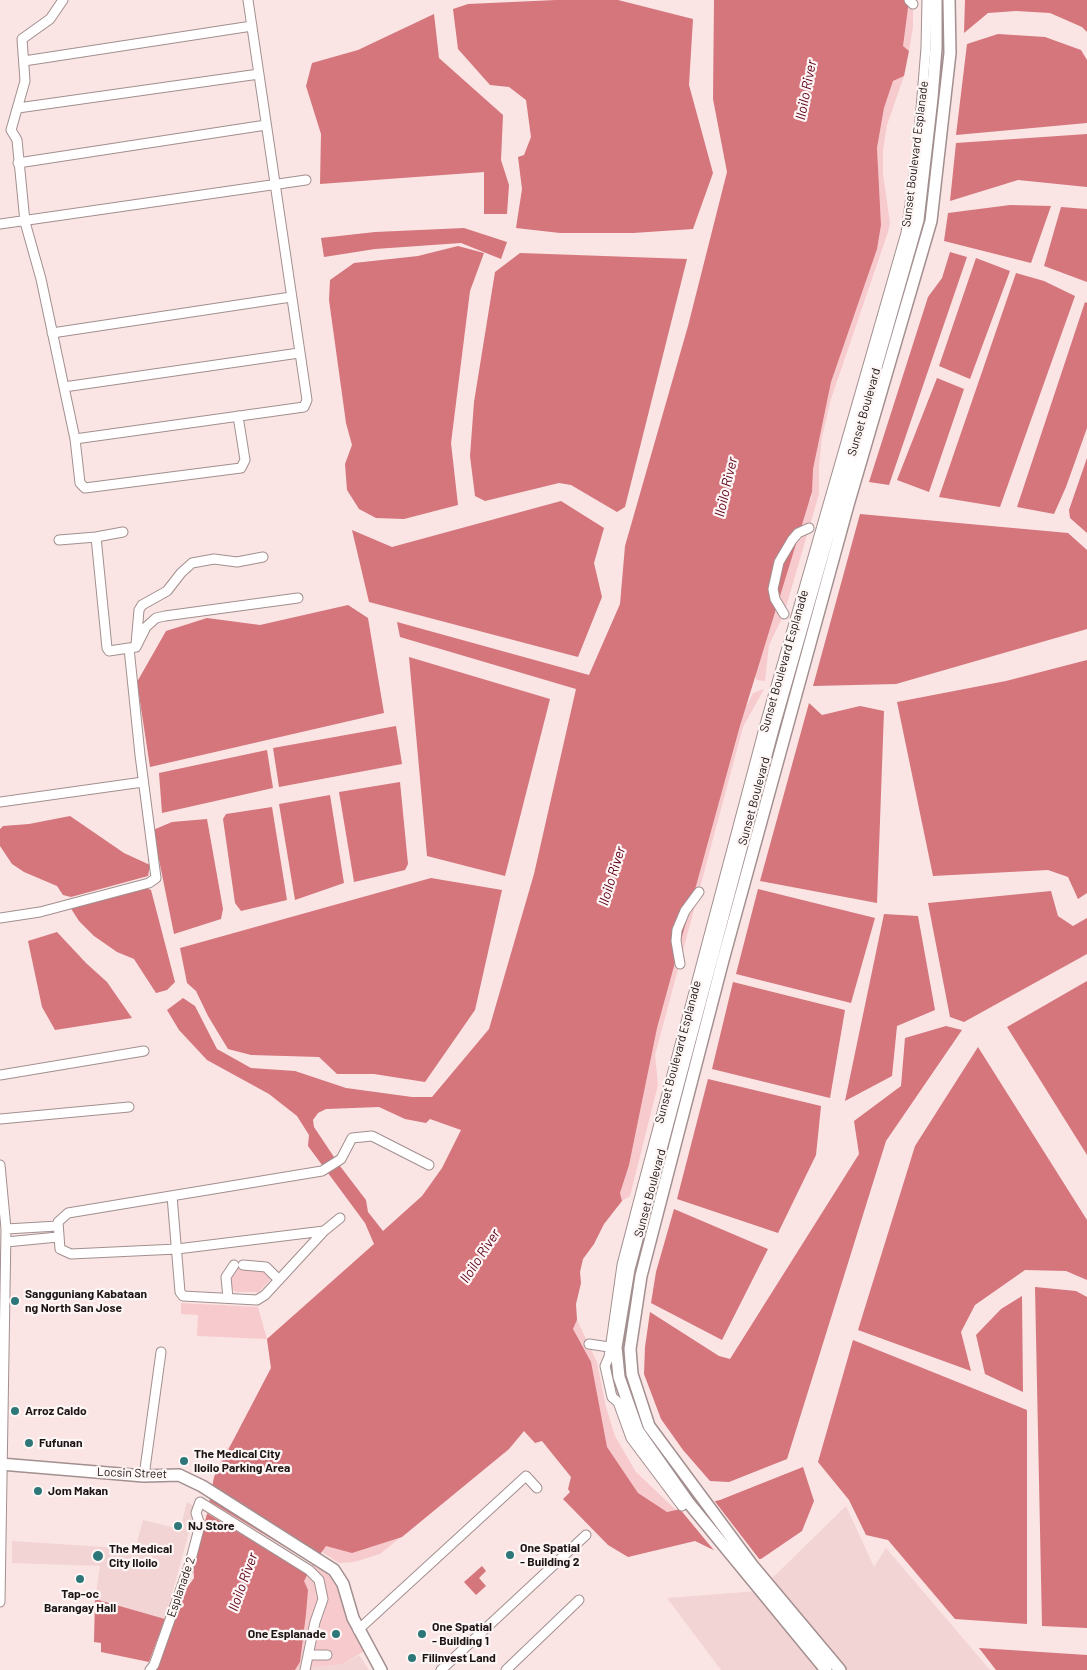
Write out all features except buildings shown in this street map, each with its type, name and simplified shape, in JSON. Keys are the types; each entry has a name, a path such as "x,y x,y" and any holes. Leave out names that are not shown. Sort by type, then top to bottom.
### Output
{"main road":[{"name":"Sunset Boulevard","path":"747,1568 649,1426 632,1374 630,1349 641,1276 773,729 918,220 932,98 936,48 936,0"},
{"name":"Sunset Boulevard","path":"747,1568 685,1504 638,1431 618,1377 616,1348 630,1269 724,936 931,221 950,53 949,0"},
{"path":"918,220 931,221"},
{"name":"Locsin Street","path":"1,1463 144,1476 179,1475 202,1486 330,1566 343,1584 358,1630"},
{"path":"747,1568 826,1670"},
{"path":"747,1568 840,1670"},
{"path":"358,1630 381,1670"}],"street":[{"path":"64,0 50,19 22,39 25,81 12,130 17,140 26,222 41,279 75,439 80,483 85,488 241,468 245,460 238,416"},
{"path":"75,439 304,406 307,400 248,0"},
{"name":"Sunset Boulevard Esplanade","path":"685,1504 631,1438 618,1402 612,1397 605,1366 609,1357 622,1265 766,721 906,233 918,145 926,48 927,0"},
{"path":"24,61 252,26"},
{"path":"18,108 259,74"},
{"path":"18,162 266,125"},
{"path":"0,224 26,222 306,180"},
{"path":"52,333 291,297"},
{"path":"64,387 299,353"},
{"path":"784,614 775,599 774,582 777,568 784,550 798,533 809,528"},
{"path":"59,540 96,537 123,532"},
{"path":"96,537 107,648 109,651 133,647 146,627 156,618 298,598"},
{"path":"0,918 40,912 155,880 156,872 143,782 133,647 139,610 142,606 167,591 192,562 214,559 237,562 263,557"},
{"path":"0,802 143,782"},
{"path":"680,964 676,941 677,930 685,911 698,892"},
{"path":"0,1074 144,1051"},
{"path":"0,1119 129,1106"},
{"path":"324,1231 177,1249 72,1254 60,1249 58,1222 68,1213 322,1171 341,1159 352,1138 372,1136 429,1165"},
{"path":"0,1164 6,1229 2,1313 0,1602"},
{"path":"172,1196 180,1292 183,1296 258,1300 324,1231 340,1218"},
{"path":"6,1229 58,1226"},
{"path":"6,1242 58,1236"},
{"path":"228,1298 226,1277 239,1265 266,1267 279,1280"},
{"path":"589,1344 609,1347"},
{"path":"144,1476 161,1352"},
{"path":"358,1630 526,1476 537,1488"},
{"name":"Esplanade 2","path":"150,1670 154,1665 190,1563 200,1525 196,1513 203,1504 309,1570 318,1580 323,1593 308,1655"},
{"path":"441,1670 586,1534"},
{"path":"506,1670 579,1600"},
{"path":"305,1670 308,1655 326,1656"}],"shaded area":[{"path":"902,0 913,4 913,27 909,51 903,47"},
{"path":"904,76 887,125 883,150 883,174 890,223 888,232 831,399 822,437 819,494 784,614 769,645 765,681 757,680 753,673 801,502 811,500 812,492 809,489 825,398 881,225 877,148 884,108 893,81"},
{"path":"764,689 743,727 655,1055 658,1085 630,1196 622,1201 620,1193 626,1139 745,709 753,693"},
{"path":"374,1244 224,1488 213,1484 223,1455 238,1434 271,1368 267,1339"},
{"path":"235,1268 265,1271 271,1279 259,1292 236,1292 228,1281"},
{"path":"181,1303 258,1307 267,1339 197,1336 198,1315 181,1314"},
{"path":"577,1320 597,1362 606,1407 615,1436 636,1472 676,1510 667,1512 636,1499 605,1449 573,1329"},
{"path":"509,1449 380,1554 354,1562 339,1563 311,1545"},
{"name":"The Medical City Iloilo","path":"187,1502 196,1507 165,1619 95,1599 100,1566 12,1563 12,1541 135,1549 143,1520 180,1529"},
{"path":"846,1506 874,1567 886,1548 990,1670 721,1670 667,1598 759,1591"},
{"path":"313,1564 332,1577 338,1587 345,1613 364,1651 343,1664 313,1667 312,1670 295,1670 300,1662 289,1580"},
{"path":"359,1655 369,1670 312,1670 313,1667 343,1664"}],"water":[{"path":"556,0 618,0 693,19 689,85 713,173 693,229 633,233 560,233 516,228 522,189 518,157 524,155 531,137 526,100 509,87 490,85 458,49 453,9 468,4"},
{"name":"Iloilo River","path":"714,0 909,0 903,46 909,51 904,76 893,81 884,108 877,148 881,225 877,249 831,382 813,469 812,492 740,726 657,1028 629,1165 620,1193 622,1201 604,1224 594,1244 583,1259 580,1272 581,1283 576,1304 577,1320 573,1329 591,1362 607,1447 638,1493 667,1512 720,1500 803,1467 814,1501 802,1531 761,1559 732,1559 695,1541 628,1557 608,1545 563,1499 570,1492 568,1489 571,1477 542,1441 535,1443 524,1431 509,1449 402,1537 352,1553 326,1546 304,1581 308,1590 306,1614 300,1662 295,1670 153,1670 184,1592 194,1578 193,1564 207,1514 214,1477 271,1368 267,1339 374,1244 365,1223 308,1146 309,1135 297,1116 269,1094 207,1060 179,1030 167,1010 183,998 195,1006 217,1049 251,1068 295,1071 346,1088 412,1097 432,1097 489,1029 534,874 576,689 400,637 397,622 589,675 620,604 625,546 688,326 727,172 713,99","holes":["379,1107 405,1119 426,1123 430,1119 461,1130 442,1168 422,1196 383,1231 368,1212 366,1200 314,1127 313,1120 318,1113 326,1109"]},
{"path":"965,0 1087,0 1087,32 1082,27 1050,13 1016,11 988,13 964,33"},
{"path":"434,14 439,58 503,115 501,160 509,185 507,214 484,214 484,172 320,184 321,134 306,86 312,63 358,50"},
{"path":"998,34 1045,37 1081,50 1087,60 1087,123 956,135 967,44"},
{"path":"1087,134 1087,187 1018,180 950,201 956,143"},
{"path":"1010,205 1051,206 1031,263 944,241 948,213"},
{"path":"1061,207 1087,209 1087,282 1044,266"},
{"path":"464,228 507,242 501,259 461,243 375,249 324,257 321,238 375,232"},
{"path":"458,246 484,253 470,291 451,443 458,505 404,519 376,518 359,509 347,490 345,464 352,445 346,423 329,300 330,280 354,263 418,256"},
{"path":"950,252 967,257 889,485 869,482 928,297 942,278"},
{"path":"520,253 687,259 625,507 617,512 571,485 559,483 485,501 475,496 470,456 474,402 495,272"},
{"path":"976,258 1010,271 970,379 939,366"},
{"path":"1016,273 1044,281 1075,296 1000,507 939,497"},
{"path":"1085,302 1087,303 1087,428 1066,487 1054,514 1017,507"},
{"path":"937,378 964,389 929,492 897,480"},
{"path":"1087,458 1087,533 1070,518 1069,510"},
{"path":"561,501 604,528 594,563 602,597 578,657 369,602 352,530 392,547"},
{"path":"860,514 1068,533 1087,550 1087,629 896,684 813,686"},
{"path":"348,605 368,618 384,713 150,767 137,682 166,631 207,618 260,625"},
{"path":"409,657 550,699 505,876 427,856"},
{"path":"1087,660 1087,893 1078,899 1068,877 1048,870 933,876 897,702 1006,681"},
{"path":"809,703 822,715 860,706 884,711 877,903 760,881"},
{"path":"396,726 402,764 279,787 273,748"},
{"path":"267,750 273,788 162,813 159,773"},
{"path":"400,782 408,864 405,870 354,882 339,792"},
{"path":"330,795 344,883 295,900 279,804"},
{"path":"272,807 287,900 241,911 235,903 223,819 226,814"},
{"path":"70,816 124,853 150,865 148,876 71,897 63,895 57,886 24,872 12,864 0,846 0,829 3,826 29,824"},
{"path":"207,819 223,909 221,919 174,934 153,830 172,822"},
{"path":"431,878 502,890 475,1010 425,1082 374,1074 337,1074 319,1057 251,1055 228,1049 208,1016 196,991 187,983 180,948"},
{"path":"144,887 151,890 175,982 167,990 156,993 134,959 117,952 94,936 79,921 70,907"},
{"path":"758,889 875,918 851,1003 736,974"},
{"path":"1051,891 1058,916 1073,926 1087,918 1087,954 964,1022 950,1017 928,903"},
{"path":"884,914 918,916 935,1010 897,1026 892,1076 845,1101"},
{"path":"57,932 107,982 132,1018 55,1030 42,1007 28,941"},
{"path":"1087,981 1087,1155 1007,1027"},
{"path":"733,982 845,1010 830,1098 712,1069"},
{"path":"946,1026 962,1030 886,1141 787,1459 729,1482 710,1481 683,1450 661,1419 644,1374 645,1347 650,1312 719,1356 730,1359 859,1154 854,1121 901,1086 905,1038"},
{"path":"978,1047 1087,1220 1087,1280 1066,1271 1025,1270 975,1305 961,1332 971,1371 858,1330 915,1146"},
{"path":"708,1079 821,1106 816,1155 778,1233 677,1199"},
{"path":"674,1209 768,1249 722,1340 651,1303 656,1272"},
{"path":"1035,1287 1076,1291 1087,1297 1087,1628 1042,1626"},
{"path":"1022,1296 1023,1392 985,1374 976,1335 1001,1309"},
{"path":"853,1340 1027,1410 1027,1624 955,1619 888,1540 866,1535 849,1500 818,1462"},
{"path":"482,1566 486,1571 479,1578 486,1586 476,1595 464,1582"},
{"path":"95,1599 165,1619 149,1662 101,1652 101,1643 94,1642"},
{"path":"979,1648 1087,1655 1087,1670 996,1670"}],"pier":[{"path":"713,1499 760,1560 732,1561 717,1554 679,1508 684,1505"},
{"path":"209,1501 313,1564 307,1574 205,1512"}],"place":[{"name":"Sangguniang Kabataan ng North San Jose","path":"15,1301"},
{"name":"Arroz Caldo","path":"15,1411"},
{"name":"Fufunan","path":"29,1443"},
{"name":"The Medical City Iloilo Parking Area","path":"184,1461"},
{"name":"Jom Makan","path":"38,1491"},
{"name":"NJ Store","path":"178,1526"},
{"name":"One Spatial - Building 2","path":"510,1555"},
{"name":"The Medical City Iloilo","path":"98,1556"},
{"name":"Tap-oc Barangay Hall","path":"80,1579"},
{"name":"One Esplanade","path":"336,1634"},
{"name":"One Spatial - Building 1","path":"422,1634"},
{"name":"Filinvest Land","path":"412,1658"}]}
